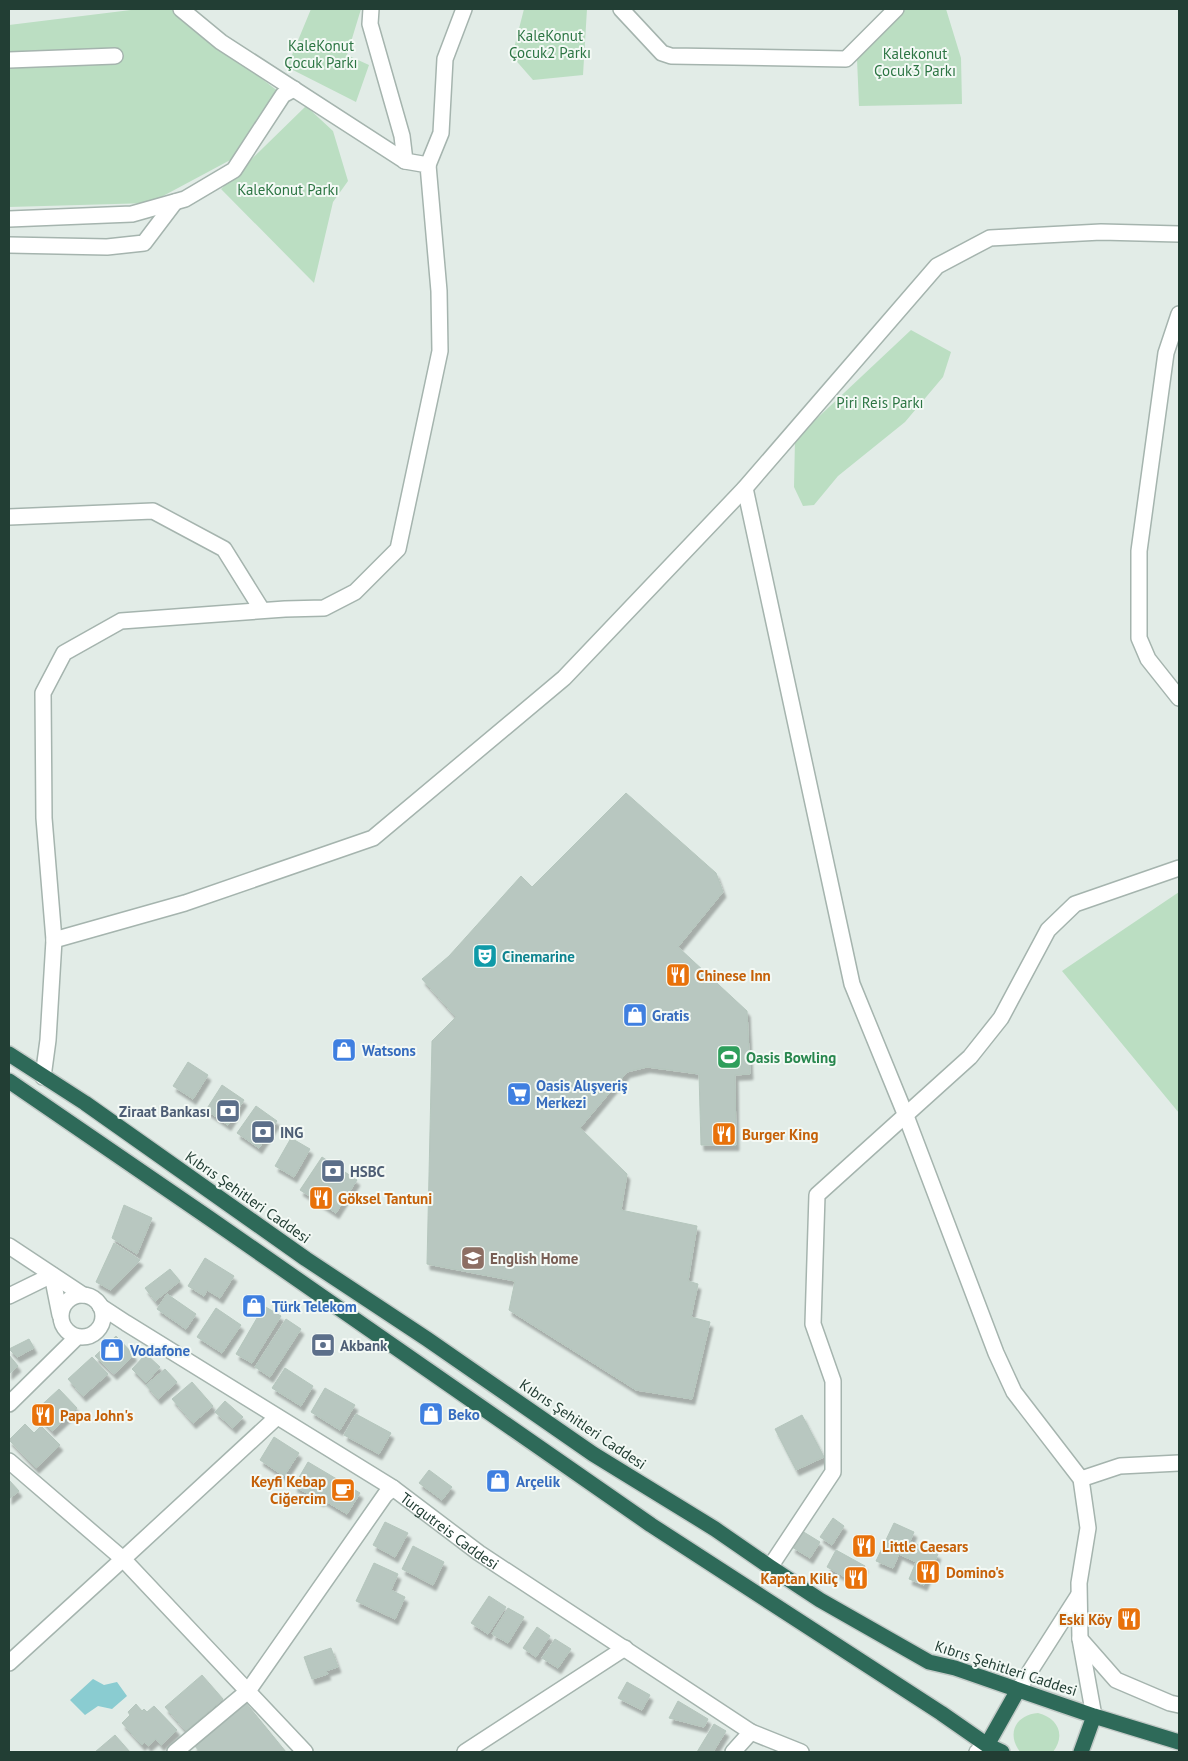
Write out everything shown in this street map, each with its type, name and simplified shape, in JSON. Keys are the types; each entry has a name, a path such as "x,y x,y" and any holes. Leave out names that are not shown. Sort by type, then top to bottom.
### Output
{"highway":[{"name":"Kıbrıs Şehitleri Caddesi","path":"9,1054 85,1103 306,1259 428,1339 593,1454 715,1529 820,1600 928,1662 956,1668 1094,1716 1179,1742"},
{"path":"9,1081 651,1525 941,1713 982,1749 1002,1752"},
{"path":"982,1749 1018,1690"},
{"path":"1081,1752 1094,1716"}],"street":[{"path":"180,9 221,42 405,161 428,165"},
{"path":"371,9 370,24 402,136 405,161"},
{"path":"43,1077 48,1040 54,940 44,818 43,693 64,653 121,621 262,610 324,608 355,592 398,548 440,352 438,291 428,165 441,133 445,60 464,9"},
{"path":"621,9 662,53 671,56 846,59 896,9"},
{"path":"9,60 115,56"},
{"path":"9,218 132,214 185,198 234,170 283,94 294,89"},
{"path":"9,245 107,247 144,243 174,202"},
{"path":"54,940 184,903 373,838 564,678 745,488 937,266 990,238 1100,232 1179,234"},
{"path":"1179,314 1166,354 1139,551 1139,638 1148,658 1179,698"},
{"path":"745,488 852,984 906,1116 996,1352 1014,1392 1081,1479 1088,1528 1078,1596 1080,1639 1094,1716"},
{"path":"9,517 152,511 224,549 262,610"},
{"path":"770,1567 833,1472 833,1381 813,1324 817,1195 970,1057 1001,1018 1048,930 1075,904 1179,868"},
{"path":"9,1246 83,1295 96,1300 100,1306 103,1319 97,1331 91,1335 77,1337 65,1329 61,1320 52,1275"},
{"path":"9,1296 52,1275"},
{"path":"53,1360 62,1309 65,1303 76,1296 83,1295"},
{"name":"Turgutreis Caddesi","path":"100,1306 392,1488 479,1553 751,1732 801,1752"},
{"path":"101,1326 122,1321"},
{"path":"9,1404 77,1337"},
{"path":"9,1663 276,1417"},
{"path":"9,1462 123,1560 305,1752"},
{"path":"1081,1479 1120,1466 1179,1463"},
{"path":"175,1752 248,1691 385,1495 392,1488"},
{"path":"1018,1690 1078,1596"},
{"path":"1080,1639 1116,1680 1179,1705"},
{"path":"465,1752 625,1648"},
{"path":"732,1752 751,1732"}],"green space":[{"path":"139,9 171,9 283,95 234,158 150,203 9,207 9,25"},
{"name":"KaleKonut Çocuk Parkı","path":"311,9 361,9 347,55 369,65 356,102 287,67"},
{"name":"KaleKonut Çocuk2 Parkı","path":"524,9 587,9 583,75 533,80 512,56"},
{"name":"Kalekonut Çocuk3 Parkı","path":"946,9 961,58 962,104 859,106 857,59 905,10"},
{"name":"KaleKonut Parkı","path":"306,106 333,131 348,181 333,202 314,283 221,189"},
{"name":"Piri Reis Parkı","path":"911,330 951,352 943,377 905,422 838,476 814,505 803,506 794,487 795,439"},
{"path":"1179,892 1179,1113 1062,971"},
{"path":"1038,1713 1051,1719 1058,1728 1059,1739 1057,1746 1053,1752 1020,1752 1014,1738 1015,1726 1024,1717"}],"water":[{"path":"93,1679 104,1685 117,1682 127,1696 112,1709 98,1706 85,1715 70,1700"}],"building":[{"name":"Oasis Alışveriş Merkezi","path":"626,793 716,873 723,892 678,947 747,1011 750,1074 735,1075 736,1145 701,1145 699,1074 647,1067 627,1072 580,1128 627,1174 621,1210 697,1226 688,1281 698,1284 691,1317 710,1322 692,1399 636,1390 509,1310 515,1281 427,1264 432,1041 456,1017 422,979 449,956 521,876 532,887"},
{"path":"188,1062 208,1075 193,1099 173,1086"},
{"path":"222,1085 244,1100 228,1125 206,1110"},
{"path":"256,1106 277,1121 259,1148 237,1133"},
{"path":"291,1138 310,1149 294,1177 275,1166"},
{"path":"322,1157 357,1180 336,1213 300,1190"},
{"path":"124,1205 152,1218 137,1254 112,1238"},
{"path":"114,1243 140,1260 111,1290 96,1282"},
{"path":"205,1258 234,1276 220,1298 207,1290 204,1296 188,1286"},
{"path":"170,1269 180,1281 155,1301 145,1288"},
{"path":"167,1294 196,1314 186,1329 157,1309"},
{"path":"264,1306 281,1316 252,1363 236,1354"},
{"path":"216,1308 241,1325 222,1353 197,1337"},
{"path":"286,1319 301,1329 270,1377 255,1367"},
{"path":"116,1336 134,1355 114,1374 95,1356"},
{"path":"29,1339 34,1348 17,1357 9,1349"},
{"path":"146,1354 160,1367 146,1383 132,1369"},
{"path":"9,1355 18,1366 9,1374"},
{"path":"92,1357 108,1374 83,1396 68,1379"},
{"path":"285,1368 313,1386 301,1406 272,1388"},
{"path":"165,1369 177,1382 158,1399 146,1385"},
{"path":"192,1382 213,1406 193,1423 172,1399"},
{"path":"325,1388 355,1405 340,1430 311,1412"},
{"path":"59,1389 77,1408 52,1431 34,1412"},
{"path":"225,1401 243,1417 233,1428 215,1412"},
{"path":"356,1414 391,1433 379,1454 344,1435"},
{"path":"802,1415 824,1457 796,1470 775,1429"},
{"path":"25,1424 34,1433 41,1426 60,1445 36,1468 9,1440"},
{"path":"274,1437 299,1453 284,1476 260,1460"},
{"path":"308,1462 335,1478 321,1501 294,1486"},
{"path":"429,1470 452,1487 442,1500 419,1483"},
{"path":"335,1478 360,1493 347,1514 322,1499"},
{"path":"9,1480 19,1491 9,1499"},
{"path":"833,1518 844,1526 832,1545 820,1537"},
{"path":"385,1522 408,1533 395,1557 373,1545"},
{"path":"894,1523 914,1532 910,1541 938,1554 924,1585 909,1579 916,1562 899,1554 893,1568 876,1561"},
{"path":"802,1531 820,1542 810,1558 792,1547"},
{"path":"413,1546 444,1562 433,1585 402,1569"},
{"path":"836,1550 865,1566 856,1583 827,1567"},
{"path":"374,1563 398,1574 391,1590 405,1597 395,1619 356,1601"},
{"path":"489,1596 506,1607 488,1634 471,1623"},
{"path":"508,1608 524,1617 508,1643 492,1634"},
{"path":"537,1627 550,1636 536,1657 523,1648"},
{"path":"555,1639 571,1649 558,1668 542,1658"},
{"path":"331,1648 338,1667 326,1671 328,1674 312,1679 304,1657"},
{"path":"202,1675 223,1699 186,1731 165,1707"},
{"path":"627,1682 650,1695 642,1710 618,1698"},
{"path":"678,1701 708,1719 704,1727 669,1718"},
{"path":"246,1703 286,1752 200,1752 194,1745"},
{"path":"136,1704 142,1711 144,1709 147,1712 154,1706 177,1730 161,1745 156,1739 148,1746 145,1742 142,1745 122,1723 130,1715 128,1712"},
{"path":"714,1724 726,1731 713,1752 697,1752"},
{"path":"115,1735 130,1752 95,1752"}],"place":[{"name":"Cinemarine","path":"485,956"},
{"name":"Chinese Inn","path":"678,975"},
{"name":"Gratis","path":"635,1015"},
{"name":"Watsons","path":"344,1050"},
{"name":"Oasis Bowling","path":"729,1057"},
{"name":"Oasis Alışveriş Merkezi","path":"519,1094"},
{"name":"Ziraat Bankası","path":"228,1111"},
{"name":"ING","path":"263,1132"},
{"name":"Burger King","path":"724,1134"},
{"name":"HSBC","path":"333,1171"},
{"name":"Göksel Tantuni","path":"321,1198"},
{"name":"English Home","path":"473,1258"},
{"name":"Türk Telekom","path":"254,1306"},
{"name":"Akbank","path":"323,1345"},
{"name":"Vodafone","path":"112,1350"},
{"name":"Beko","path":"431,1414"},
{"name":"Papa John's","path":"43,1415"},
{"name":"Arçelik","path":"498,1481"},
{"name":"Keyfi Kebap Ciğercim","path":"343,1490"},
{"name":"Little Caesars","path":"864,1546"},
{"name":"Domino's","path":"928,1572"},
{"name":"Kaptan Kiliç","path":"856,1578"},
{"name":"Eski Köy","path":"1129,1619"}]}
